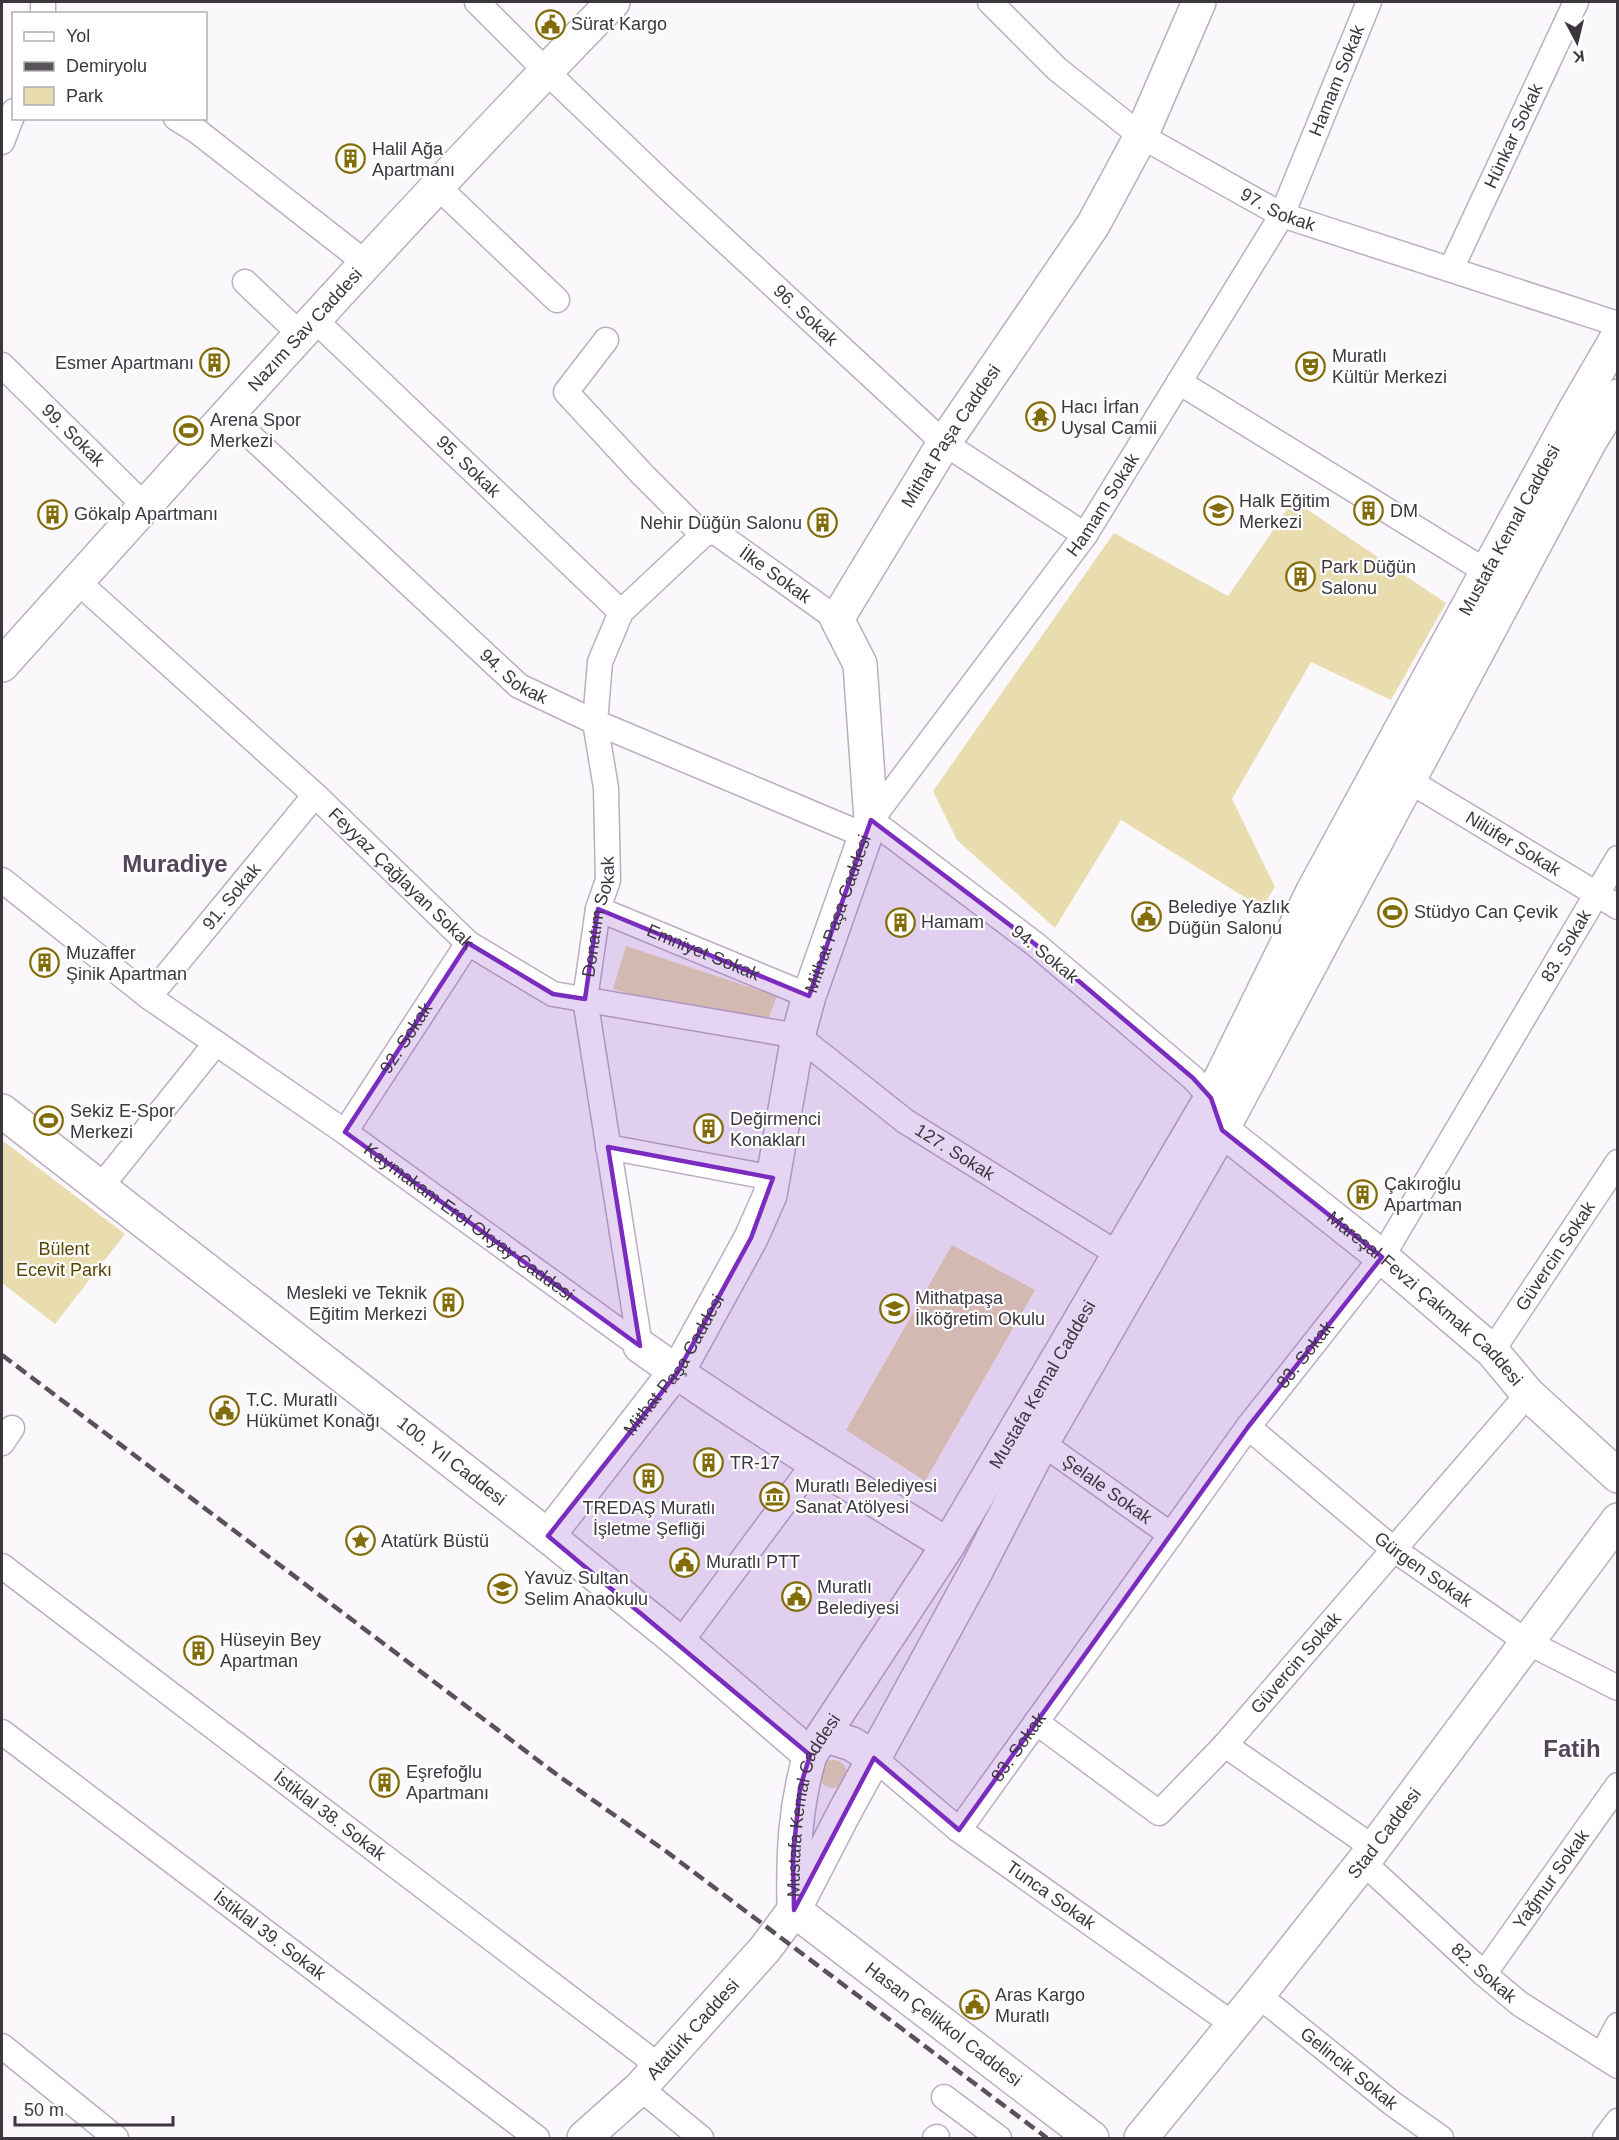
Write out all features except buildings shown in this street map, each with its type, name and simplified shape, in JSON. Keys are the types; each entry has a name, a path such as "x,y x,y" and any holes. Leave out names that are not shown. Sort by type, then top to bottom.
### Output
{"street":[{"name":"96. Sokak","path":"477,2 668,188 944,442 1086,535"},
{"name":"Nazım Sav Caddesi","path":"2,664 438,187 613,2"},
{"name":"97. Sokak","path":"990,2 1058,69 1142,136 1282,215 1617,324"},
{"name":"Mithat Paşa Caddesi","path":"548,1536 665,1385 677,1373 751,1238 770,1195 798,1036 809,996 869,828 860,664 837,620 944,442 1093,225 1142,136 1199,2"},
{"name":"Hamam Sokak","path":"869,828 1086,535 1282,215 1369,2"},
{"name":"Hünkar Sokak","path":"1450,268 1576,2"},
{"path":"2,142 12,116"},
{"path":"179,120 367,264"},
{"path":"438,187 557,300"},
{"name":"95. Sokak","path":"245,282 308,328 621,612"},
{"name":"Mustafa Kemal Caddesi","path":"794,1910 844,1813 974,1575 1042,1443 1222,1130 1408,780 1418,731 1487,572 1617,336"},
{"name":"İlke Sokak","path":"606,340 566,392 642,474 708,533 837,620"},
{"name":"99. Sokak","path":"2,365 145,506"},
{"path":"1179,382 1487,572"},
{"name":"94. Sokak","path":"228,415 519,686 595,722 869,828 1035,944 1193,1078 1211,1098"},
{"name":"Mustafa Kemal Caddesi","path":"794,1910 793,1856 800,1788 817,1745 948,1545 1211,1098 1313,891 1418,731 1612,417"},
{"name":"Donatım Sokak","path":"640,1346 585,999 598,909 608,880 606,788 595,722 600,662 621,612 708,533"},
{"name":"Feyyaz Çağlayan Sokak","path":"77,581 315,795 468,943 553,994 798,1036"},
{"name":"Nilüfer Sokak","path":"1408,780 1617,907"},
{"name":"91. Sokak","path":"149,997 315,795"},
{"name":"83. Sokak","path":"959,1830 1248,1427 1382,1257 1617,858"},
{"name":"Kaymakam Erol Okyay Caddesi","path":"2,880 149,997 345,1132 677,1373 948,1545"},
{"path":"1313,891 1340,908"},
{"name":"Emniyet Sokak","path":"598,909 809,996"},
{"name":"92. Sokak","path":"345,1132 468,943"},
{"name":"127. Sokak","path":"798,1036 904,1121 1104,1246 1120,1252"},
{"path":"111,1174 216,1042"},
{"path":"1211,1098 1222,1130"},
{"name":"100. Yıl Caddesi","path":"2,1111 548,1536 680,1643 817,1745"},
{"name":"Mareşal Fevzi Çakmak Caddesi","path":"1222,1130 1382,1257 1492,1351 1528,1394 1617,1476"},
{"path":"608,1147 773,1178"},
{"name":"Güvercin Sokak","path":"1492,1351 1617,1162"},
{"name":"Güvercin Sokak","path":"1036,1722 1159,1814 1225,1745 1528,1394"},
{"name":"Gürgen Sokak","path":"1248,1427 1393,1550 1527,1642 1617,1688"},
{"name":"Şelale Sokak","path":"1042,1443 1171,1535"},
{"path":"680,1643 815,1462"},
{"name":"Stad Caddesi","path":"1141,2139 1368,1855 1617,1520"},
{"name":"İstiklal 38. Sokak","path":"2,1566 650,2077 701,2139"},
{"name":"İstiklal 39. Sokak","path":"2,1732 537,2139"},
{"path":"817,1745 852,1744 874,1758"},
{"name":"82. Sokak","path":"1225,1745 1368,1855 1484,1974 1520,2004 1610,2060"},
{"name":"Tunca Sokak","path":"874,1758 959,1830 1234,2025"},
{"name":"Yağmur Sokak","path":"1484,1974 1617,1785"},
{"path":"800,1788 820,1805 844,1813"},
{"name":"Atatürk Caddesi","path":"584,2139 650,2077 765,1949 794,1910"},
{"name":"Hasan Çelikkol Caddesi","path":"794,1910 1092,2139"},
{"name":"Gelincik Sokak","path":"1258,1995 1393,2104 1441,2139"},
{"path":"1610,2060 1617,2025"},
{"path":"2,2046 116,2139"},
{"path":"944,2097 999,2139"},
{"path":"1605,2139 1617,2121"}],"highlighted area":[{"path":"871,820 1035,944 1193,1078 1211,1098 1222,1130 1382,1257 1248,1427 959,1830 874,1758 794,1910 793,1856 800,1788 810,1755 548,1536 677,1373 751,1238 773,1178 608,1147 640,1346 345,1132 468,943 553,994 585,999 598,909 809,996"}],"green space":[{"path":"1290,498 1446,603 1391,700 1311,662 1232,799 1275,887 1262,908 1121,820 1055,928 957,840 933,791 1114,533 1228,596 1285,513"},
{"path":"626,946 777,996 766,1025 613,989"},
{"name":"Bülent Ecevit Parkı","path":"2,1140 125,1234 55,1324 2,1283"},
{"path":"952,1245 1035,1290 925,1481 846,1430"},
{"path":"833,1760 843,1764 847,1774 843,1784 833,1788 823,1784 819,1774 823,1764"}],"railway":[{"path":"2,1355 560,1777 667,1852 1047,2138"}],"place":[{"name":"Sürat Kargo","path":"550,24"},
{"name":"Halil Ağa Apartmanı","path":"351,159"},
{"name":"Esmer Apartmanı","path":"215,363"},
{"name":"Muratlı Kültür Merkezi","path":"1311,366"},
{"name":"Hacı İrfan Uysal Camii","path":"1040,417"},
{"name":"Arena Spor Merkezi","path":"189,430"},
{"name":"Halk Eğitim Merkezi","path":"1218,511"},
{"name":"DM","path":"1369,511"},
{"name":"Gökalp Apartmanı","path":"53,514"},
{"name":"Nehir Düğün Salonu","path":"823,523"},
{"name":"Park Düğün Salonu","path":"1300,577"},
{"name":"Stüdyo Can Çevik","path":"1393,912"},
{"name":"Belediye Yazlık Düğün Salonu","path":"1147,917"},
{"name":"Hamam","path":"900,922"},
{"name":"Muzaffer Şinik Apartman","path":"45,963"},
{"name":"Sekiz E-Spor Merkezi","path":"49,1121"},
{"name":"Değirmenci Konakları","path":"709,1129"},
{"name":"Çakıroğlu Apartman","path":"1363,1194"},
{"name":"Mesleki ve Teknik Eğitim Merkezi","path":"448,1303"},
{"name":"Mithatpaşa İlköğretim Okulu","path":"894,1308"},
{"name":"T.C. Muratlı Hükümet Konağı","path":"225,1410"},
{"name":"TR-17","path":"709,1463"},
{"name":"TREDAŞ Muratlı İşletme Şefliği","path":"649,1479"},
{"name":"Muratlı Belediyesi Sanat Atölyesi","path":"774,1496"},
{"name":"Atatürk Büstü","path":"360,1541"},
{"name":"Muratlı PTT","path":"685,1562"},
{"name":"Yavuz Sultan Selim Anaokulu","path":"503,1588"},
{"name":"Muratlı Belediyesi","path":"796,1597"},
{"name":"Hüseyin Bey Apartman","path":"199,1650"},
{"name":"Eşrefoğlu Apartmanı","path":"385,1782"},
{"name":"Aras Kargo Muratlı","path":"974,2005"}],"district":[{"name":"Muradiye","path":"175,864"},
{"name":"Fatih","path":"1572,1749"}]}
